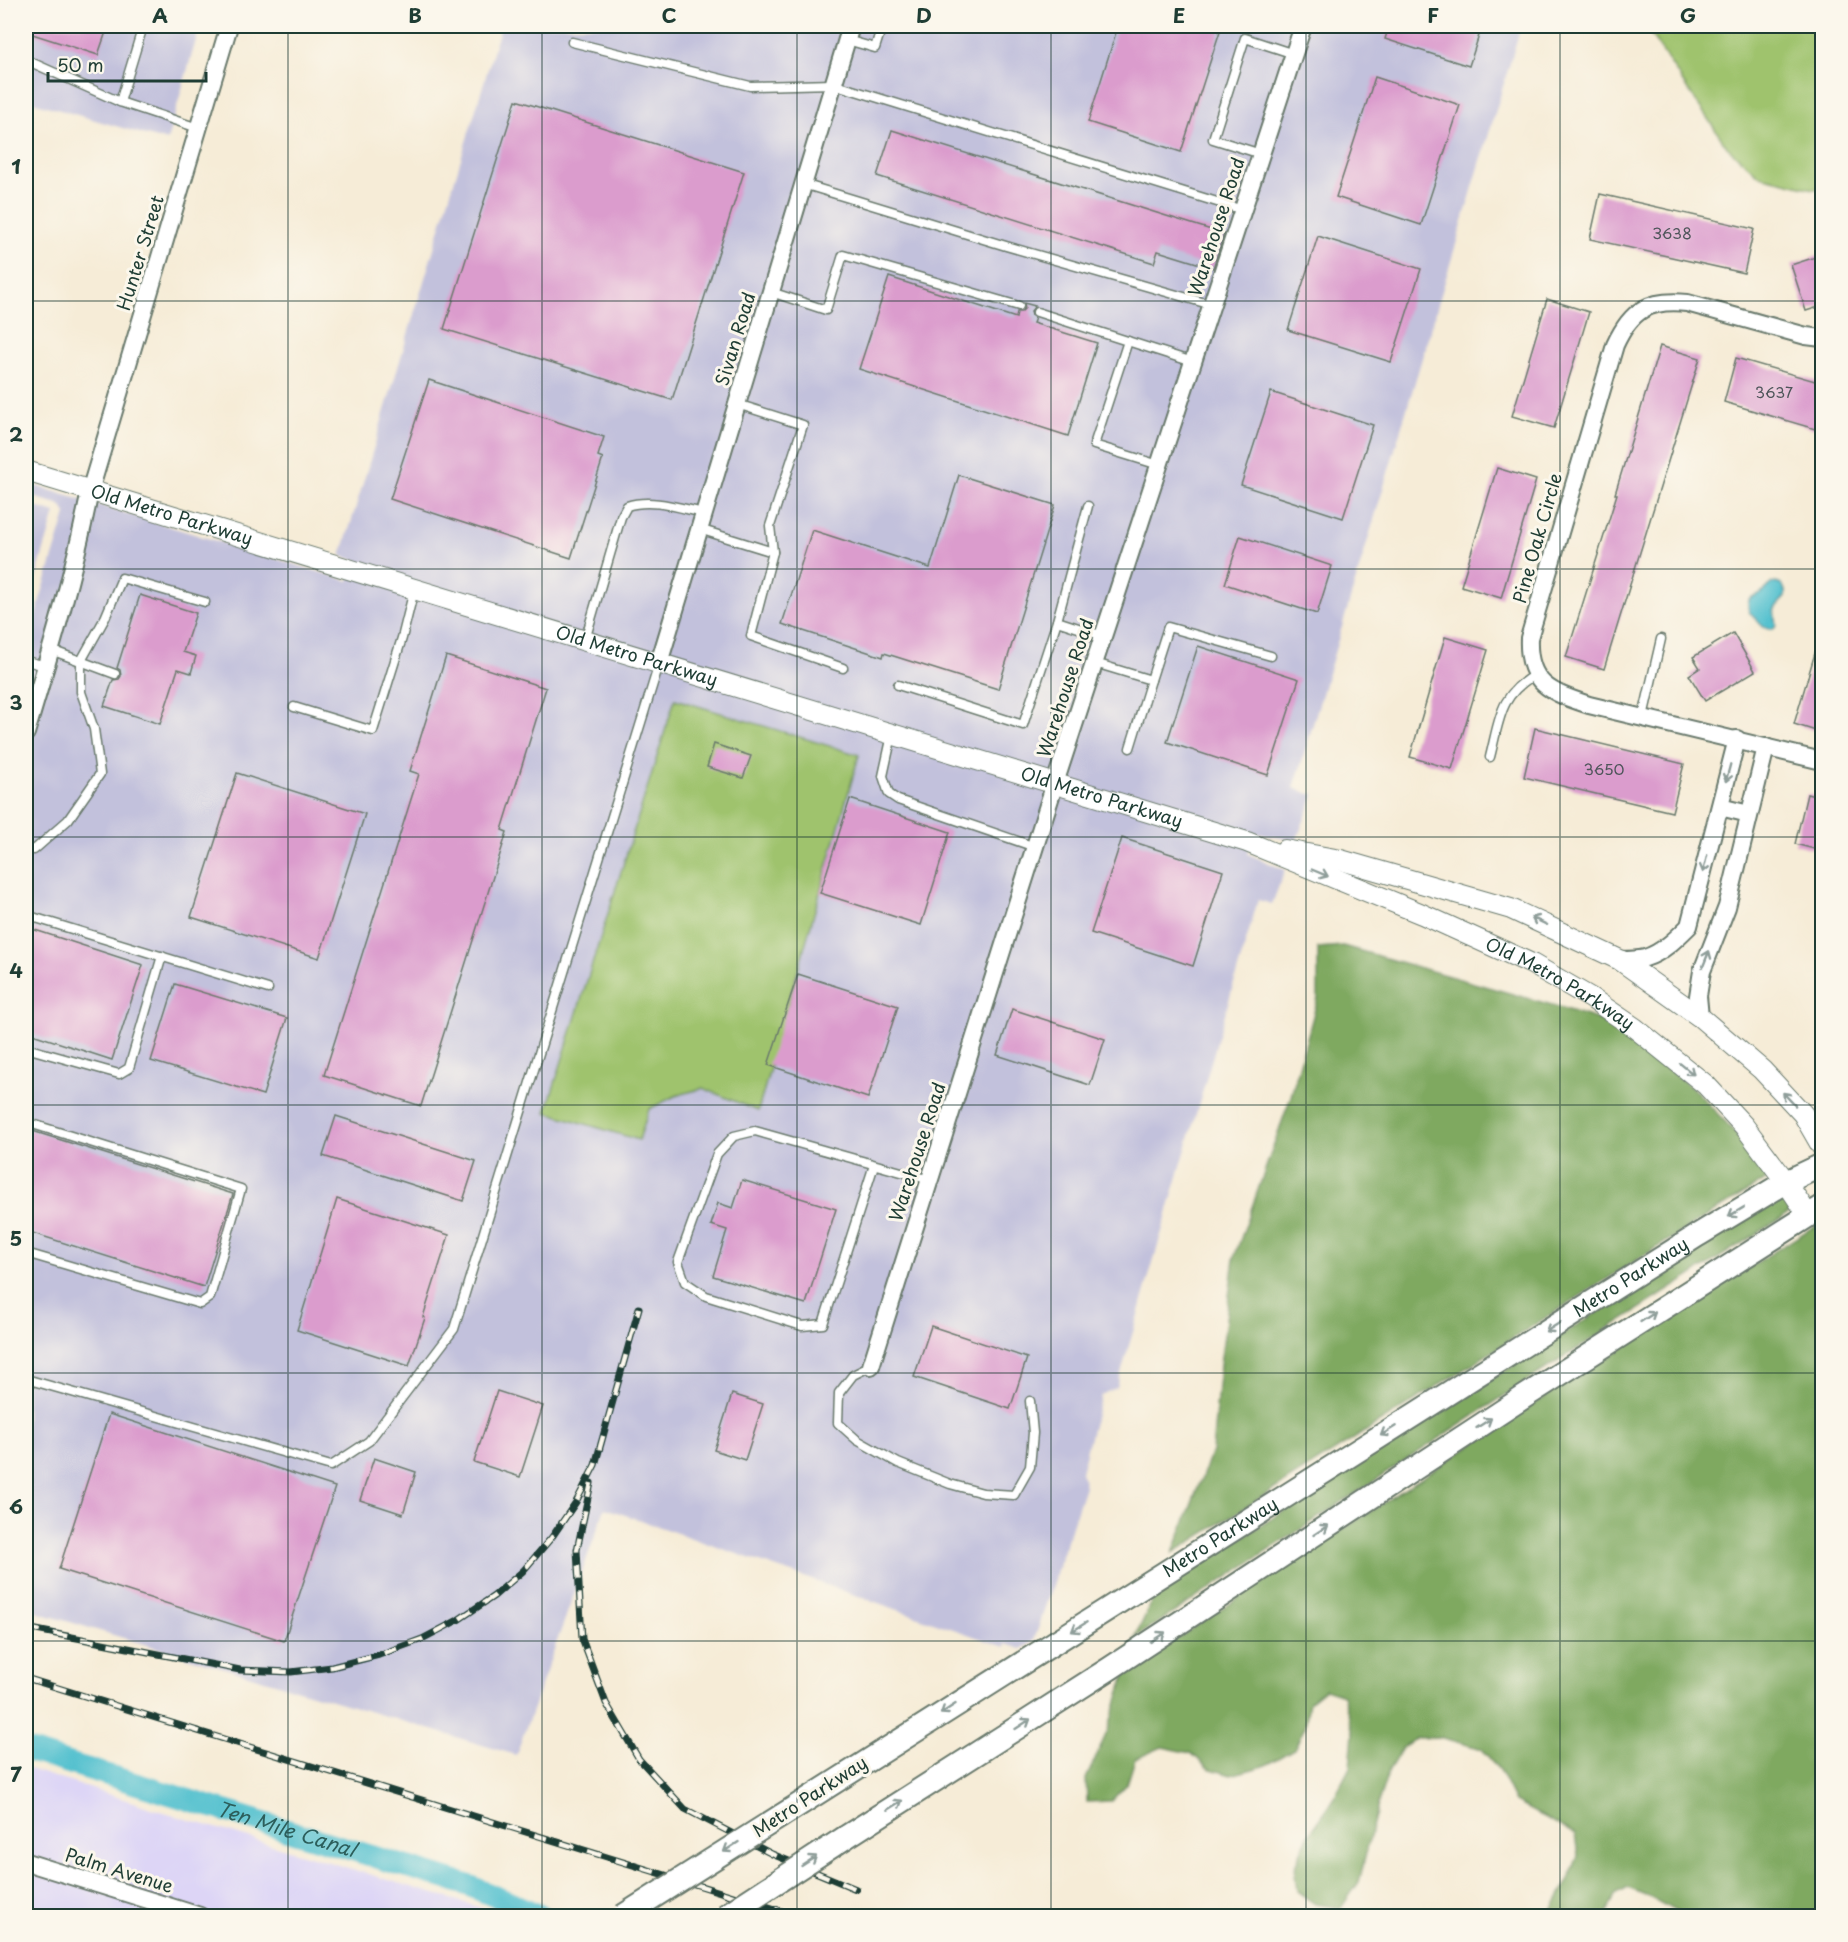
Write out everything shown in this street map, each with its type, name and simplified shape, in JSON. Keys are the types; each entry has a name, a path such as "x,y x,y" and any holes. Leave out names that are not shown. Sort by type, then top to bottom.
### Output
{"main road":[{"name":"Metro Parkway","path":"623,1917 997,1677 1698,1235 1786,1182 1822,1165"},
{"path":"725,1917 1534,1390 1815,1211"}],"street":[{"name":"Hunter Street","path":"26,733 80,542 90,491 229,26"},
{"name":"Warehouse Road","path":"871,1366 1055,783 1303,26"},
{"name":"Sivan Road","path":"659,663 849,33"},
{"name":"Pine Oak Circle","path":"1536,674 1531,667 1528,653 1529,638 1615,345 1629,320 1641,309 1669,301 1687,303 1806,336 1822,338"},
{"name":"Old Metro Parkway","path":"26,471 1247,842 1422,914 1532,964 1591,998 1635,1028 1706,1084 1744,1126 1786,1182 1815,1211"},
{"path":"1536,674 1546,686 1560,696 1589,705 1822,761"},
{"path":"1620,960 1643,959 1656,953 1679,937 1689,926 1737,740"},
{"path":"1700,1017 1698,999 1702,971 1727,907 1766,747"},
{"path":"1720,807 1749,814"},
{"name":"Old Metro Parkway","path":"1247,842 1341,860 1499,905 1620,960 1700,1017 1762,1070 1803,1114 1822,1147"},
{"path":"1422,914 1422,908 1426,904 1447,899 1499,905"},
{"path":"1689,926 1717,934"},
{"name":"Palm Avenue","path":"26,1862 200,1917"}],"lane":[{"path":"120,102 143,26"},
{"path":"849,33 875,48 882,26"},
{"path":"1261,154 1213,139 1245,38 1294,54"},
{"path":"572,42 750,86 833,84 1243,210"},
{"path":"26,60 120,102 198,128"},
{"path":"803,184 1006,246 1212,305"},
{"path":"771,292 826,310 843,255 1018,306"},
{"path":"1037,312 1193,363"},
{"path":"1128,341 1094,445 1159,465"},
{"path":"737,404 803,425 770,526 773,552 751,636 843,668"},
{"path":"584,641 621,517 627,506 636,503 654,504 704,513"},
{"path":"898,685 1023,725 1057,621 1088,506"},
{"path":"699,529 773,552"},
{"path":"26,847 34,850 68,819 100,774 94,729 81,692 81,661 105,618 122,578 205,602"},
{"path":"294,707 373,731 402,638 414,589"},
{"path":"1057,621 1103,636"},
{"path":"1130,748 1168,627 1271,656"},
{"path":"1643,717 1661,639"},
{"path":"26,661 48,658 81,661 115,674"},
{"path":"26,1379 332,1466 369,1441 454,1329 659,663"},
{"path":"1095,663 1151,680"},
{"path":"1490,757 1504,705 1517,687 1536,674"},
{"path":"892,734 884,776 889,794 898,800 1035,847"},
{"path":"26,915 268,989"},
{"path":"26,1048 119,1074 129,1068 162,956"},
{"path":"26,1122 241,1189 210,1297 200,1304 26,1252"},
{"path":"874,1165 824,1324 802,1326 706,1296 685,1282 678,1262 717,1154 734,1136 755,1131 930,1180"},
{"path":"871,1366 853,1375 839,1393 838,1423 857,1440 898,1463 950,1484 983,1493 1014,1495 1030,1467 1033,1432 1030,1401"}],"shaded area":[{"path":"26,26 200,26 167,141 26,100"},
{"path":"501,26 1521,26 1294,788 1310,794 1315,793 1296,841 1254,833 1248,854 1285,870 1272,904 1258,900 1117,1387 1101,1395 1081,1472 1085,1486 1034,1641 1021,1649 1006,1644 1005,1647 605,1508 516,1755 26,1609 26,646 66,514 58,504 26,495 26,483 349,581 356,560 341,556"},
{"path":"26,504 55,513 26,611"},
{"path":"26,1768 189,1820 508,1916 26,1916"}],"green space":[{"path":"1645,26 1822,26 1822,188 1813,189 1760,176 1727,147"},
{"path":"675,699 859,755 758,1111 703,1088 675,1096 649,1109 639,1140 546,1112"},
{"path":"1343,946 1606,1022 1697,1092 1735,1132 1769,1178 1173,1553 1212,1451 1234,1258 1291,1096 1318,998 1318,948"},
{"path":"1783,1197 1792,1211 1516,1388 1135,1638 1156,1592 1705,1244"},
{"path":"1822,1221 1822,1916 1684,1916 1628,1888 1615,1895 1606,1916 1549,1916 1569,1879 1578,1856 1575,1834 1515,1802 1499,1770 1482,1749 1439,1737 1416,1738 1402,1748 1389,1770 1378,1804 1359,1882 1341,1908 1315,1904 1297,1891 1294,1868 1308,1836 1330,1805 1350,1767 1353,1732 1343,1695 1325,1689 1309,1702 1305,1727 1294,1749 1264,1766 1231,1775 1208,1768 1191,1753 1162,1747 1135,1759 1127,1784 1111,1801 1087,1802 1086,1779 1108,1730 1126,1672 1531,1406"}],"water":[{"path":"1772,583 1783,586 1785,597 1775,609 1776,625 1773,629 1769,629 1762,626 1749,612 1748,602"}],"building":[{"path":"26,26 108,26 98,55 26,32"},
{"path":"1118,26 1201,26 1220,31 1181,152 1088,122"},
{"path":"1389,26 1482,26 1469,66 1385,39"},
{"path":"1375,77 1460,105 1421,225 1336,197"},
{"path":"516,100 744,172 672,400 444,329"},
{"path":"892,130 1224,234 1213,268 1158,251 1154,263 877,176"},
{"path":"1600,194 1754,229 1744,273 1590,239"},
{"path":"1318,236 1421,269 1391,362 1288,330"},
{"path":"1822,255 1822,306 1806,311 1791,265"},
{"path":"889,277 1016,318 1017,312 1025,308 1024,303 1035,306 1031,311 1035,318 1033,323 1097,343 1068,436 859,369"},
{"path":"1547,299 1589,312 1554,428 1512,416"},
{"path":"1660,346 1700,358 1604,669 1566,657"},
{"path":"1736,358 1822,383 1822,431 1724,402"},
{"path":"429,380 604,437 598,456 603,458 571,558 390,499"},
{"path":"1271,392 1373,425 1343,518 1241,485"},
{"path":"1497,468 1536,480 1501,598 1461,586"},
{"path":"959,475 1055,505 998,689 884,653 883,657 782,624 812,530 930,568"},
{"path":"1240,536 1332,566 1317,614 1225,584"},
{"path":"140,595 196,613 183,652 196,656 191,673 178,669 160,724 104,706 113,680 121,676 117,668"},
{"path":"1733,633 1755,671 1705,701 1689,675 1700,668 1693,657"},
{"path":"1445,637 1488,650 1452,769 1410,757"},
{"path":"1818,643 1822,643 1822,733 1794,724"},
{"path":"1198,646 1299,679 1268,775 1167,742"},
{"path":"446,656 546,688 502,830 507,832 421,1106 324,1075 419,774 410,771"},
{"path":"1535,728 1684,764 1672,812 1524,777"},
{"path":"714,744 751,756 743,778 707,767"},
{"path":"237,773 365,814 319,958 191,917"},
{"path":"1807,794 1822,798 1822,851 1795,844"},
{"path":"850,799 950,832 921,925 820,893"},
{"path":"1122,838 1223,871 1193,966 1091,933"},
{"path":"32,929 143,965 112,1060 26,1032 26,1010 30,996 26,995 26,948"},
{"path":"798,974 898,1006 868,1098 768,1065"},
{"path":"175,984 287,1018 263,1095 151,1061"},
{"path":"1012,1009 1105,1039 1090,1085 997,1055"},
{"path":"336,1116 476,1161 463,1201 323,1156"},
{"path":"26,1129 233,1194 204,1287 26,1231"},
{"path":"742,1180 836,1209 806,1304 713,1276 727,1230 711,1225 718,1203 733,1208"},
{"path":"337,1199 449,1235 409,1366 297,1330"},
{"path":"931,1326 1027,1358 1010,1409 914,1377"},
{"path":"497,1391 543,1406 520,1477 474,1462"},
{"path":"732,1394 763,1404 745,1460 714,1450"},
{"path":"109,1414 335,1487 284,1641 59,1569"},
{"path":"374,1458 416,1472 403,1514 360,1500"}],"waterway":[{"name":"Ten Mile Canal","path":"26,1750 470,1886 542,1916"}],"railway":[{"path":"26,1628 240,1670 291,1672 332,1667 379,1655 422,1639 458,1620 494,1596 523,1571 552,1537 576,1502 595,1465 639,1308"},
{"path":"591,1483 577,1550 582,1639 606,1703 639,1759 685,1809 772,1854 856,1889"},
{"path":"26,1678 798,1916"}]}
